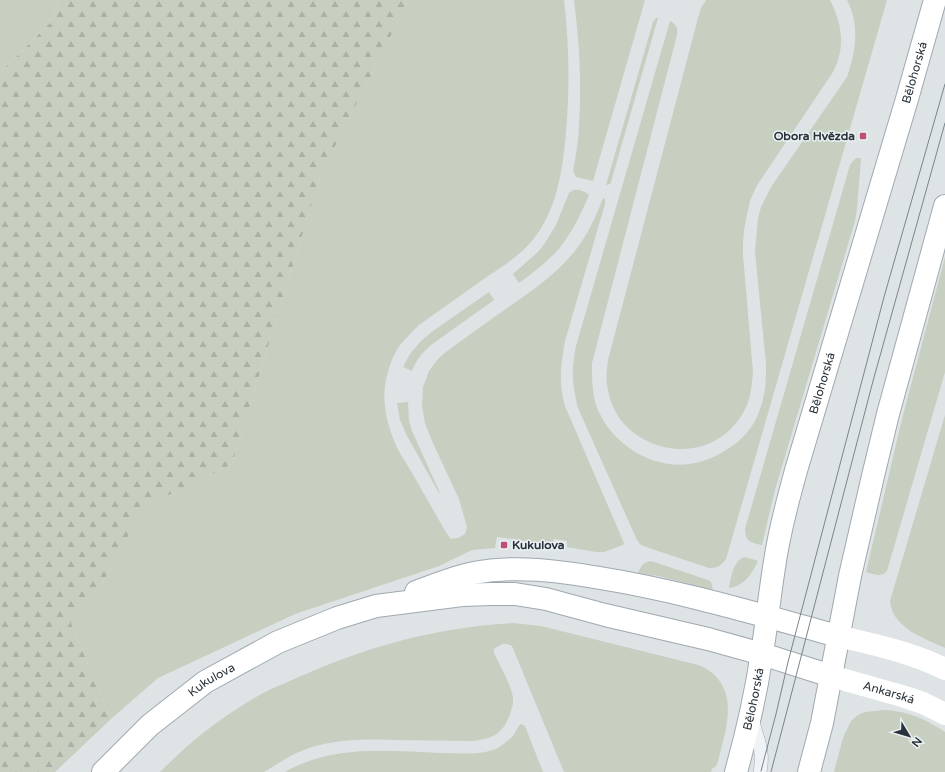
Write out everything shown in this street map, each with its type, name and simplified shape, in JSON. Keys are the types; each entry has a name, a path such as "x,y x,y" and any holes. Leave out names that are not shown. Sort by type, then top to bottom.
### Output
{"main road":[{"name":"Bělohorská","path":"736,772 747,732 762,654 772,575 778,543 797,466 907,99 935,0"},
{"path":"809,772 822,723 850,576 888,414 945,206"},
{"path":"376,606 473,573 493,570 550,571 619,581 677,593 838,636 888,647 945,669"},
{"name":"Kukulova","path":"103,772 150,725 205,682 278,642 337,618 376,606 462,595 515,594 546,600 695,636 762,654"},
{"name":"Ankarská","path":"762,654 831,676 902,696 945,714"}],"lane":[{"path":"754,697 753,719 762,755 760,772"}],"green space":[{"path":"0,0 59,0 50,23 0,73"},
{"path":"59,0 409,0 321,174 232,464 144,507 103,582 71,623 111,719 55,772 0,772 0,73 50,23"},
{"path":"409,0 564,0 568,49 568,98 565,145 557,190 553,204 540,230 526,247 505,265 419,325 402,342 396,351 387,374 384,399 387,419 394,441 447,534 451,539 458,538 465,534 467,527 459,499 425,423 422,406 423,387 429,371 438,359 446,352 539,285 557,270 580,244 596,216 603,198 605,199 605,204 565,341 561,366 561,389 565,406 624,543 623,545 604,552 596,552 567,547 567,541 554,539 553,545 497,537 495,548 472,550 439,566 295,614 158,678 111,719 71,623 103,582 144,506 232,464 321,174"},
{"path":"574,0 645,0 593,181 576,177 573,171 578,135 580,92 579,46"},
{"path":"706,0 830,0 840,27 841,45 840,54 833,72 756,187 750,201 743,242 753,372 747,405 738,421 726,433 713,442 698,447 682,449 665,447 649,442 634,433 624,424 619,418 610,399 607,372 608,360 698,18 701,8"},
{"path":"847,0 887,0 726,559 719,566 709,568 646,547 641,545 637,540 578,408 574,391 573,377 573,363 576,346 670,21 676,26 677,35 592,363 592,379 596,405 612,432 623,443 635,452 649,459 664,463 680,465 707,460 732,446 742,438 751,427 758,415 762,403 766,381 766,364 755,252 758,218 761,207 771,187 847,77 853,58 855,28 854,19"},
{"path":"656,18 658,18 611,182 610,184 606,185 653,22"},
{"path":"856,158 861,158 855,221 775,490 762,545 750,541 746,537 745,529 850,165"},
{"path":"573,190 586,192 589,195 572,231 555,253 519,283 513,274 538,252 545,243 556,225 569,193"},
{"path":"945,257 945,372 887,571 880,575 866,572 902,419"},
{"path":"489,292 494,300 431,345 415,363 412,371 403,367 410,354 421,341"},
{"path":"408,402 409,421 412,431 440,493 406,434 400,420 397,403"},
{"path":"945,415 945,648 910,631 896,618 890,601"},
{"path":"745,557 758,561 747,579 739,585 729,588 735,565"},
{"path":"650,561 708,580 711,582 713,589 658,576 638,573 642,565"},
{"path":"513,623 541,626 695,664 705,668 716,677 724,688 727,700 728,712 724,739 717,765 711,772 564,772 512,646 505,644 494,649 494,653 510,688 513,704 505,725 493,736 473,741 369,740 334,742 322,744 299,752 264,772 160,772 206,731 257,696 325,666 377,647 404,640 458,629"},
{"path":"884,710 916,716 945,732 945,772 834,772 843,738 851,721 858,715 865,712"},
{"path":"521,724 525,726 543,772 285,772 303,763 341,753 381,751 462,754 491,751 504,744 513,736"}],"tram line":[{"path":"761,771 788,662 884,297 945,84"},
{"path":"771,772 873,381 945,123"}],"place":[{"name":"Obora Hvězda","path":"863,136"},
{"name":"Kukulova","path":"504,545"}]}
